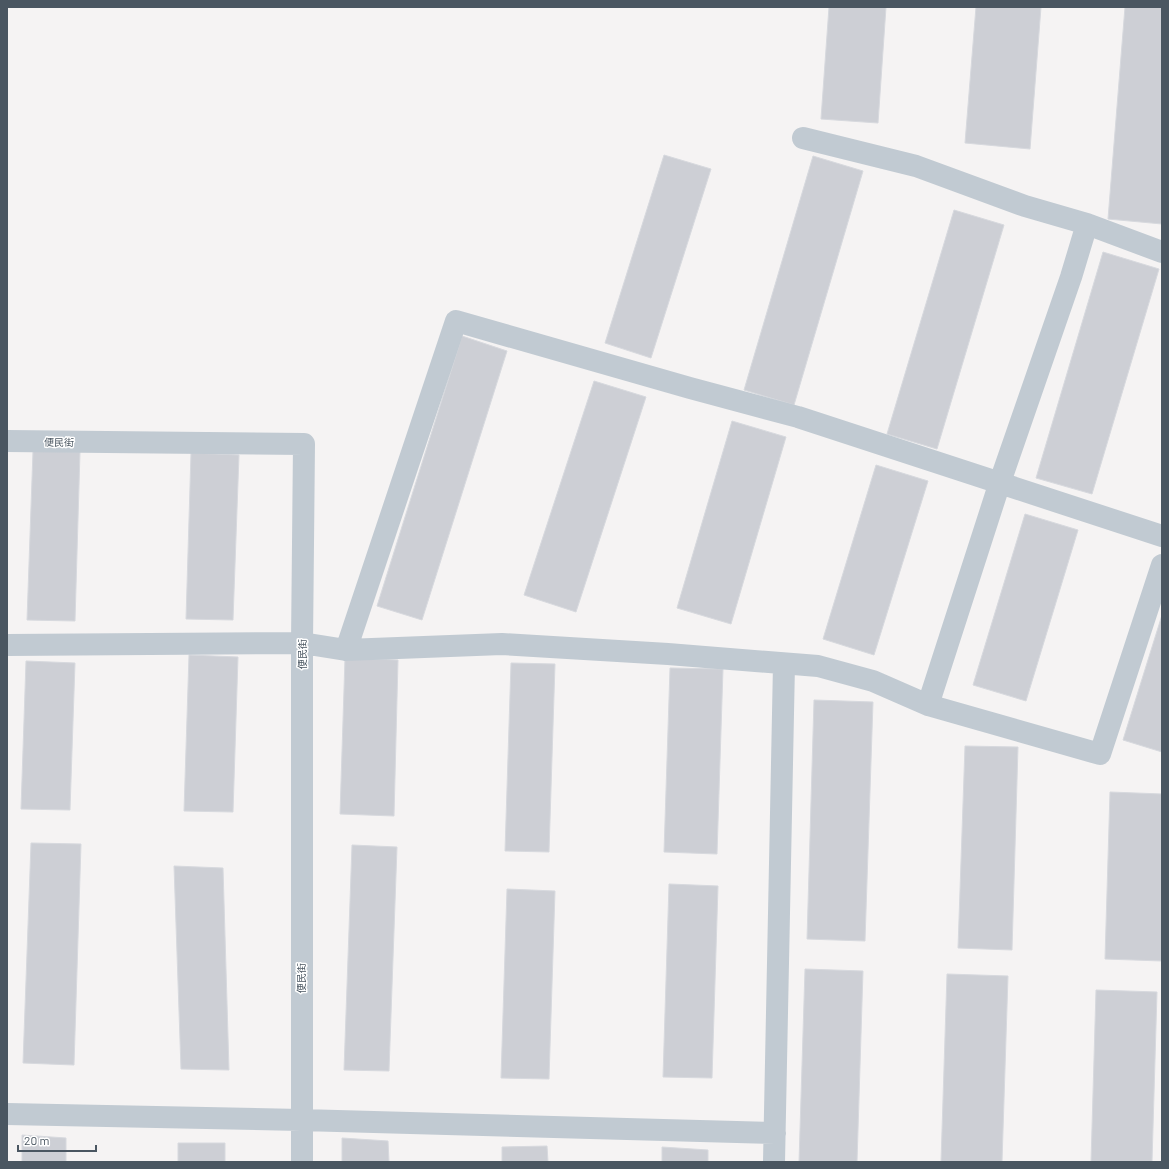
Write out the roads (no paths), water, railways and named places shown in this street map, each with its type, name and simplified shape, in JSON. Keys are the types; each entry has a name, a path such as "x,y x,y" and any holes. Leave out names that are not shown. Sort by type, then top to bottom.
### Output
{"street":[{"path":"803,138 916,166 1025,206 1087,224 1162,252"},
{"path":"928,706 1000,482 1071,277 1087,224"},
{"path":"346,650 456,321 690,388 798,417 1162,536"},
{"name":"便民街","path":"7,441 304,444 302,643 302,1162"},
{"path":"7,645 302,643 346,650 502,644 668,654 818,666 873,681 928,706 1100,754 1162,565"},
{"path":"774,1162 784,664"},
{"path":"7,1114 301,1120 775,1133"}]}
